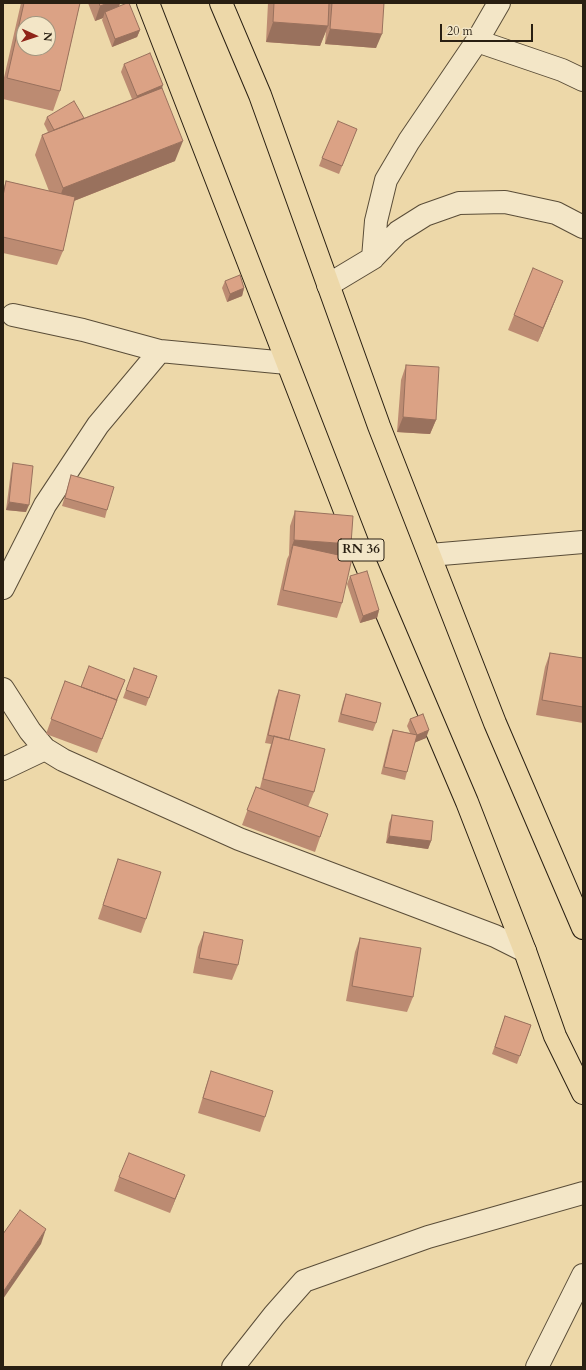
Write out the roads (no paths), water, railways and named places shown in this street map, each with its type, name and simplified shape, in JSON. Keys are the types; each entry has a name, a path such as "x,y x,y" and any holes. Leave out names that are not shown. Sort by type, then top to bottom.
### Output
{"main road":[{"name":"RN 36","path":"148,3 364,560 467,802 555,1036 583,1093"},
{"path":"221,3 260,95 379,426 495,723 583,928"}],"street":[{"path":"373,258 376,220 386,180 409,141 477,41 499,3"},
{"path":"477,41 562,70 583,80"},
{"path":"328,285 373,258 398,232 425,215 459,203 505,202 556,213 583,227"},
{"path":"13,316 83,330 160,351 287,363"},
{"path":"3,588 45,505 98,425 160,351"},
{"path":"430,555 583,542"},
{"path":"3,689 30,731 45,749 63,760 239,839 495,936 524,951"},
{"path":"3,769 45,749"},
{"path":"233,1367 274,1315 304,1281 428,1236 583,1193"},
{"path":"537,1367 583,1275"}]}
